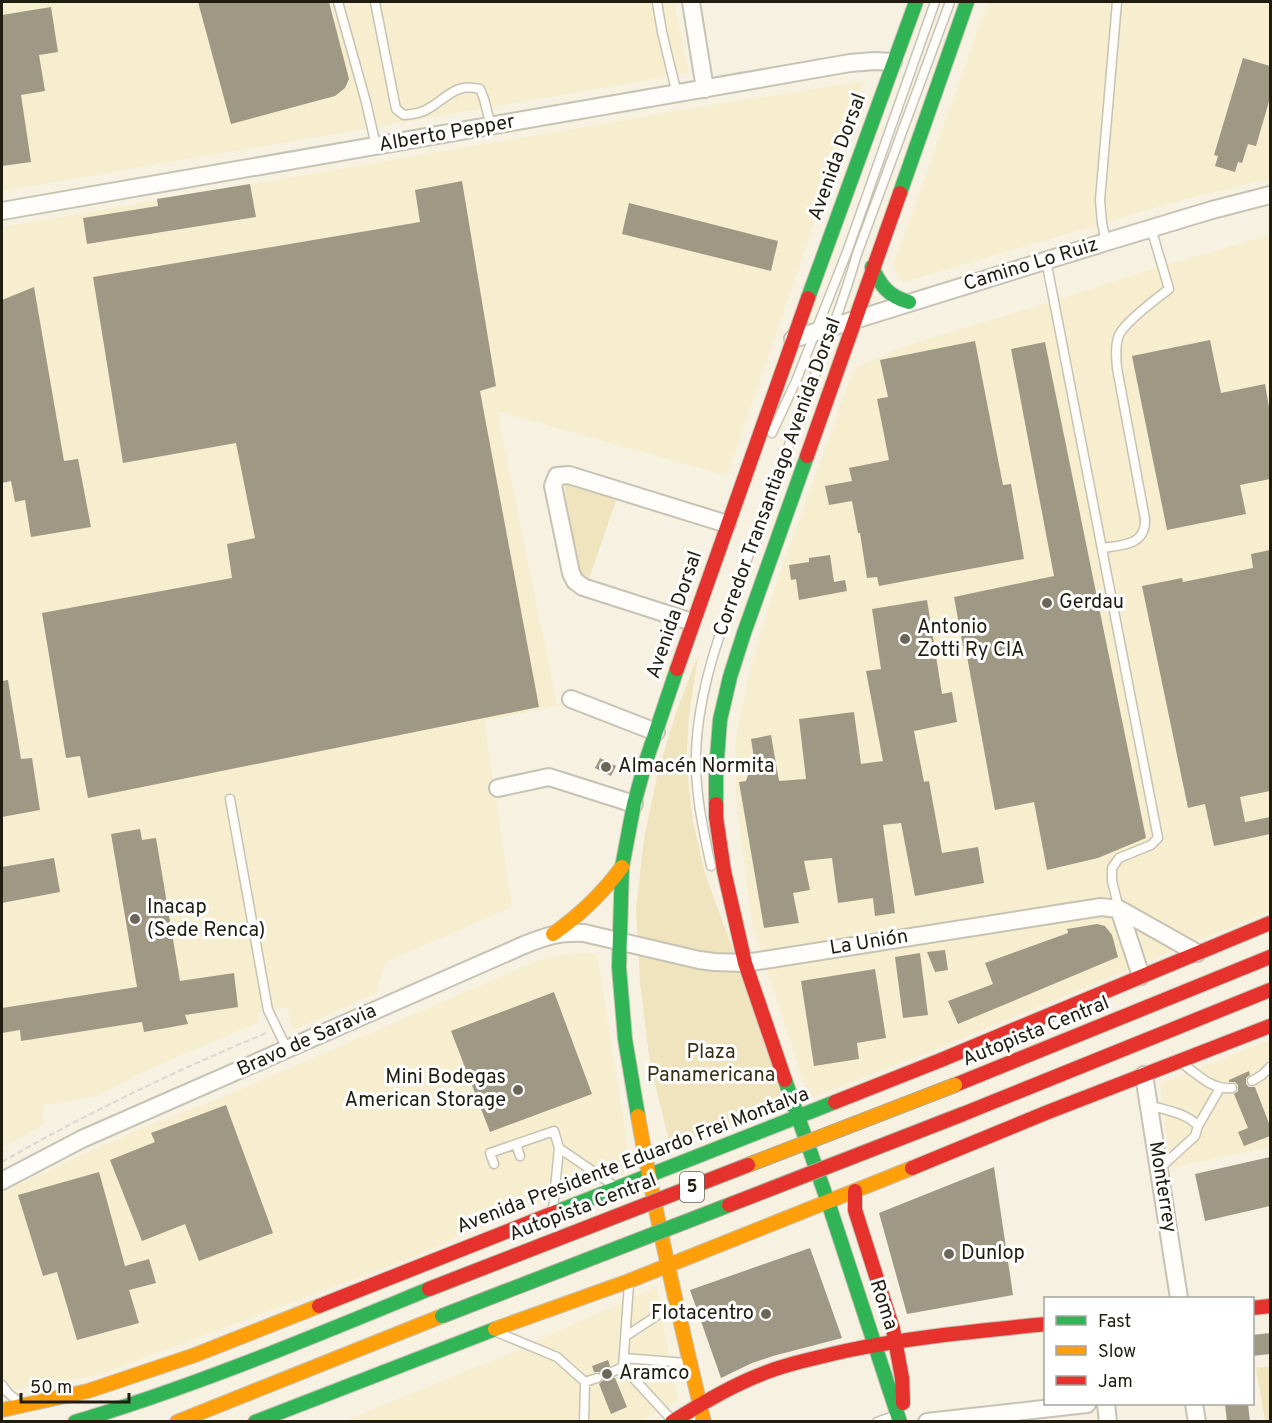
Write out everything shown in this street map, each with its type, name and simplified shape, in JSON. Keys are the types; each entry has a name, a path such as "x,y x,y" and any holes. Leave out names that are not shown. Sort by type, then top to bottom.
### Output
{"main road":[{"name":"Avenida Dorsal","path":"704,1422 648,1175 625,1039 619,941 622,867 634,804 692,622 916,2"},
{"path":"828,1202 745,963 724,871 716,817 716,772 720,720 744,633 872,267 968,2"},
{"path":"872,267 880,283 890,295 909,302"},
{"path":"553,934 582,913 604,891 622,867"},
{"name":"Avenida Presidente Eduardo Frei Montalva","path":"2,1410 88,1391 176,1362 941,1060 1270,923"},
{"name":"Autopista Central","path":"75,1422 232,1370 429,1289 955,1085 1270,957"},
{"name":"5","path":"177,1422 442,1316 963,1114 1270,990"},
{"path":"255,1422 408,1362 629,1281 1048,1112 1270,1026"},
{"path":"855,1191 854,1202 857,1217 897,1341 903,1389 899,1419"},
{"name":"Roma","path":"828,1202 899,1419"},
{"path":"522,1225 514,1239 511,1257 518,1279 525,1291 534,1299 554,1307"},
{"path":"1254,1308 1270,1306"},
{"path":"672,1421 768,1371 797,1363 897,1341 1044,1324"}],"street":[{"path":"691,2 705,89"},
{"name":"Alberto Pepper","path":"2,211 850,63 893,62"},
{"name":"Camino Lo Ruiz","path":"793,339 1151,228 1270,195"},
{"path":"692,622 583,587 575,580 571,573 553,486 557,476 569,475 727,524"},
{"path":"571,699 656,732"},
{"path":"498,788 549,777 634,804"},
{"name":"La Unión","path":"619,941 699,960 745,963 1109,907 1119,909 1197,953"},
{"path":"1119,909 1141,976"},
{"name":"Bravo de Saravia","path":"2,1181 82,1139 524,945 553,934 566,933 584,933 619,941"},
{"name":"Monterrey","path":"1144,1075 1179,1297"},
{"path":"927,1422 1048,1415 1083,1405"},
{"path":"1106,1405 1108,1422"},
{"path":"1194,1405 1197,1422"}],"lane":[{"path":"338,2 376,146"},
{"path":"375,2 396,109 404,115 416,114 431,107 450,92 472,87 480,89 491,126"},
{"path":"657,2 676,94"},
{"name":"Corredor Transantiago Avenida Dorsal","path":"727,524 796,381 816,332 847,252 935,2"},
{"name":"Corredor Transantiago Avenida Dorsal","path":"713,873 696,785 699,717 705,686 723,626 950,2"},
{"path":"1106,242 1100,200 1117,2"},
{"path":"1101,548 1133,542 1145,529 1117,368 1116,347 1120,333 1144,309 1169,289 1151,228"},
{"path":"1046,260 1158,838 1151,845 1119,858 1112,868 1112,881 1119,909"},
{"path":"230,799 267,1010 287,1049"},
{"path":"719,893 745,963"},
{"path":"1179,1061 1209,1083 1220,1088 1232,1088"},
{"path":"1252,1081 1270,1067"},
{"path":"1159,1169 1195,1136 1198,1126 1220,1088"},
{"path":"1148,1105 1186,1117 1198,1126"},
{"path":"494,1164 490,1153 554,1131 559,1148 553,1213"},
{"path":"516,1144 520,1156"},
{"path":"559,1148 616,1188"},
{"path":"629,1281 624,1363 672,1421"},
{"path":"626,1336 676,1304"},
{"path":"493,1330 557,1358 585,1382 585,1422"},
{"path":"612,1372 624,1363 690,1363"},
{"path":"585,1382 597,1378"},
{"path":"2,1385 8,1393 24,1405"},
{"path":"877,1422 899,1419"}],"path":[{"path":"2,1162 89,1114 150,1084 276,1029"}],"shaded area":[{"path":"2,2 674,2 689,73 2,191"},
{"path":"988,2 1270,2 1270,179 1189,198 903,282 893,266"},
{"path":"863,81 727,476 497,411 557,706 484,721 512,907 385,962 377,992 293,1031 288,1007 258,1012 259,1022 142,1072 97,1096 43,1105 44,1125 2,1147 2,227"},
{"path":"1270,235 1270,911 809,1099 752,924 737,808 735,744 751,665 778,578 854,369 902,347"},
{"path":"581,953 597,954 631,1168 497,1220 410,1258 101,1374 2,1392 2,1193 145,1127 230,1094 537,961"},
{"path":"1270,1040 1270,1147 1171,1168 1160,1084"},
{"path":"656,1287 678,1401 641,1421 342,1422 499,1358"}],"green space":[{"path":"570,483 617,498 589,578 579,573 565,493 565,486"},
{"name":"Plaza Panamericana","path":"698,655 689,715 686,763 693,822 705,874 732,947 783,1101 777,1107 674,1144 669,1141 650,1063 640,982 636,909 644,839 658,772 676,713"},
{"path":"1270,1366 1270,1421 1265,1421 1256,1368"}],"building":[{"path":"198,2 329,2 349,79 345,88 335,96 231,124"},
{"path":"51,7 58,52 39,55 45,91 21,95 31,162 2,166 2,15"},
{"path":"1243,58 1270,66 1270,98 1256,146 1248,144 1242,163 1238,162 1235,172 1215,166 1218,156 1214,155"},
{"path":"462,181 496,386 480,391 539,707 88,798 80,756 66,758 42,613 232,578 227,544 255,538 236,443 123,463 93,277 420,222 415,190"},
{"path":"250,184 256,217 87,244 83,218 158,206 157,199"},
{"path":"629,203 778,241 771,271 622,234"},
{"path":"34,287 64,461 78,459 91,527 31,537 25,500 15,502 11,481 2,483 2,300"},
{"path":"1210,340 1221,393 1265,384 1270,413 1270,479 1240,485 1246,514 1167,530 1132,356"},
{"path":"975,341 1003,485 1011,484 1024,559 879,586 877,577 867,578 852,501 829,505 825,486 852,481 849,468 889,460 877,399 888,397 880,360"},
{"name":"Gerdau","path":"1045,342 1146,838 1098,858 1047,870 1034,802 995,810 954,597 1054,576 1011,349"},
{"path":"1270,550 1270,791 1240,797 1245,822 1270,817 1270,834 1214,846 1205,804 1188,808 1142,586 1182,578 1183,582 1253,568 1251,554"},
{"path":"830,555 834,582 845,580 847,591 799,600 796,579 791,580 789,565 809,562 809,558"},
{"path":"927,600 942,694 952,692 957,722 914,731 924,782 929,781 942,853 978,847 984,883 915,896 901,823 883,825 895,913 875,916 873,898 838,903 832,858 804,861 810,890 793,893 799,923 764,928 739,782 746,781 754,758 751,739 771,735 779,781 806,779 799,719 854,712 861,764 883,761 866,671 881,669 872,609"},
{"path":"8,680 21,759 32,758 40,810 2,817 2,681"},
{"name":"Almacén Normita","path":"600,758 616,766 611,776 595,768"},
{"path":"140,829 142,840 156,838 180,981 234,973 238,1007 185,1015 188,1024 144,1032 142,1022 21,1041 20,1030 2,1033 2,1008 137,987 111,834"},
{"path":"54,858 60,892 2,903 2,867"},
{"path":"1097,924 1105,926 1112,935 1118,957 958,1024 948,1001 993,984 985,963 1068,933 1067,929"},
{"path":"945,950 948,970 935,972 927,952"},
{"path":"920,953 928,1015 903,1018 895,957"},
{"path":"875,969 886,1038 857,1043 859,1059 814,1066 801,981"},
{"path":"554,992 592,1094 490,1132 451,1031"},
{"path":"1249,1071 1250,1075 1246,1078 1246,1084 1249,1087 1255,1087 1270,1126 1270,1136 1244,1146 1238,1132 1248,1128 1234,1094 1238,1091 1238,1085 1229,1080"},
{"path":"226,1105 273,1233 199,1261 185,1224 142,1241 110,1160 155,1142 151,1133"},
{"path":"1270,1157 1270,1206 1205,1221 1195,1174"},
{"name":"Dunlop","path":"994,1167 1013,1295 907,1314 879,1213"},
{"path":"99,1172 125,1266 149,1259 156,1283 129,1290 139,1323 77,1340 57,1272 43,1276 18,1195"},
{"name":"Flotacentro","path":"810,1248 842,1338 773,1356 721,1378 690,1290"},
{"path":"1270,1333 1270,1354 1254,1356 1254,1335"},
{"path":"608,1360 610,1366 606,1374 615,1378 627,1407 611,1414 599,1384 603,1380 603,1375 594,1372 592,1366"},
{"path":"1225,1405 1248,1405 1250,1422 1227,1422"}],"traffic: fast":[{"path":"808,298 916,2"},
{"path":"900,193 967,2"},
{"path":"872,267 886,289 896,297 909,302"},
{"path":"716,804 720,720 730,677 807,456"},
{"path":"638,1116 625,1039 619,967 622,867 634,804 645,764 677,669"},
{"path":"785,1080 828,1202 900,1422"},
{"path":"556,1212 835,1102"},
{"path":"442,1316 729,1205"},
{"path":"75,1422 209,1377 429,1289"},
{"path":"255,1422 495,1329"}],"traffic: slow":[{"path":"553,934 590,903 622,867"},
{"path":"748,1165 955,1085"},
{"path":"638,1116 660,1231 704,1422"},
{"path":"495,1329 629,1281 912,1168"},
{"path":"2,1410 88,1391 195,1355 319,1306"},
{"path":"177,1422 442,1316"}],"traffic: jam":[{"path":"807,456 900,193"},
{"path":"677,669 808,298"},
{"path":"716,804 724,871 745,963 785,1080"},
{"path":"835,1102 1270,923"},
{"path":"955,1085 1270,957"},
{"path":"963,1114 1270,990"},
{"path":"912,1168 1048,1112 1270,1026"},
{"path":"729,1205 963,1114"},
{"path":"429,1289 748,1165"},
{"path":"855,1191 855,1210 893,1329 902,1378 903,1403"},
{"path":"319,1306 556,1212"},
{"path":"1254,1308 1270,1306"},
{"path":"672,1422 735,1386 768,1372 801,1362 895,1342 1044,1324"}],"place":[{"name":"Gerdau","path":"1047,603"},
{"name":"Antonio Zotti Ry CIA","path":"905,639"},
{"name":"Almacén Normita","path":"606,767"},
{"name":"Inacap (Sede Renca)","path":"135,919"},
{"name":"Mini Bodegas American Storage","path":"518,1090"},
{"name":"Dunlop","path":"949,1254"},
{"name":"Flotacentro","path":"766,1314"},
{"name":"Aramco","path":"607,1374"}]}
